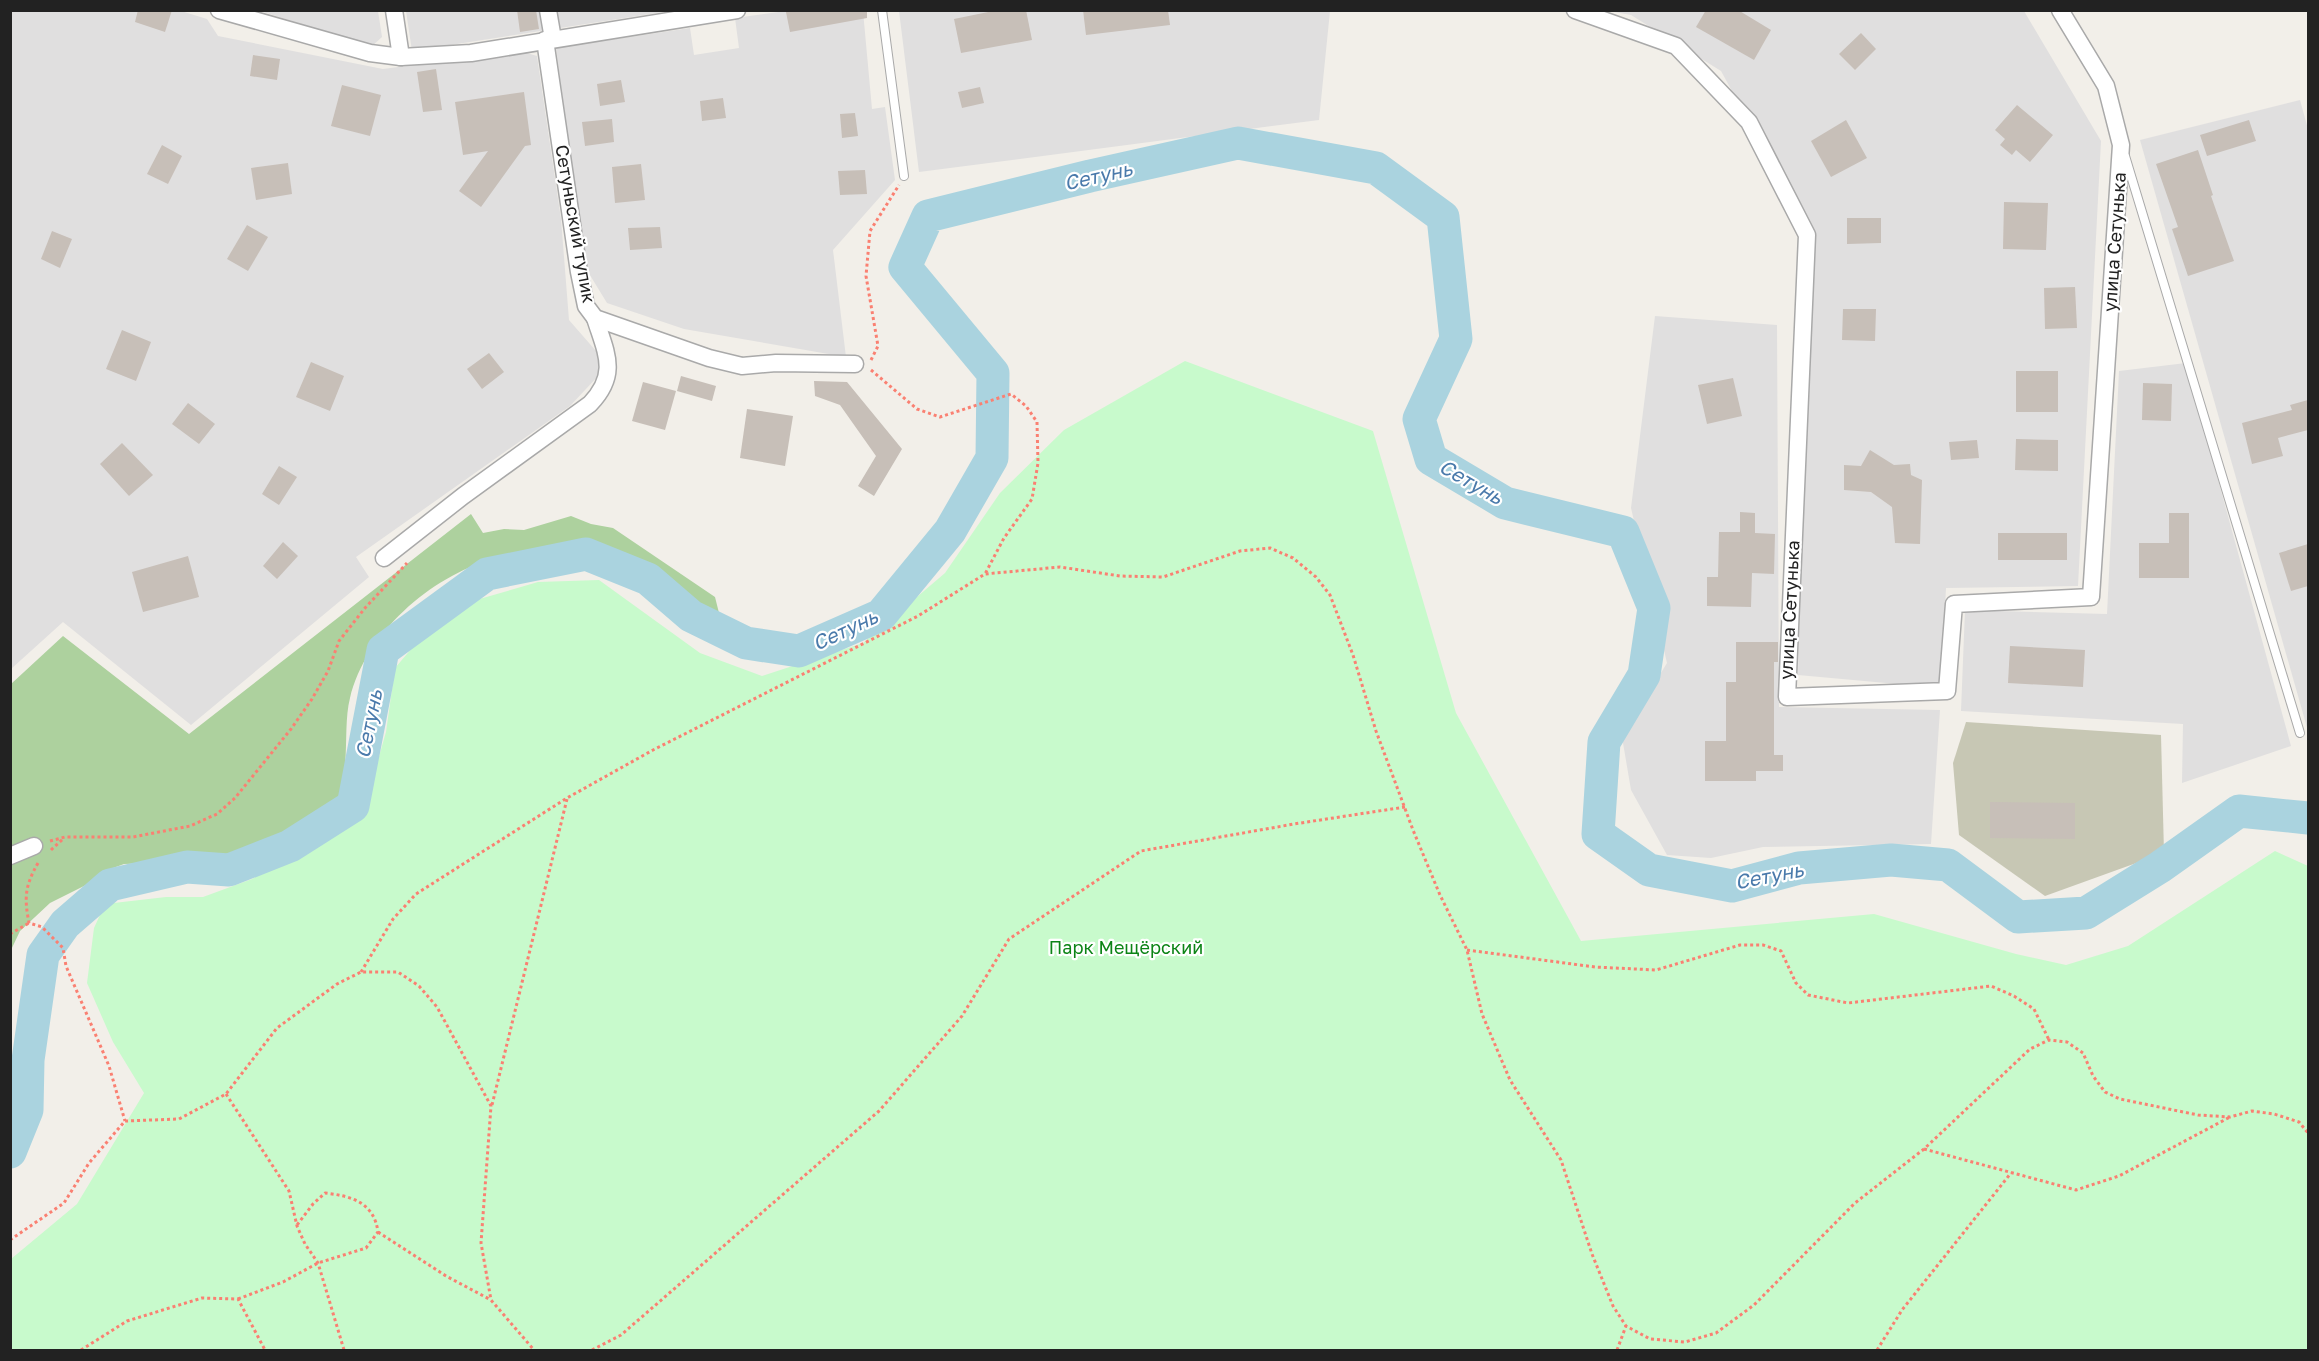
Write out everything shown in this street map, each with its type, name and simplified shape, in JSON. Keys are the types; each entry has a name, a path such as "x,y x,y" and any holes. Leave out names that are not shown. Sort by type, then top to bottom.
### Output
{"street":[{"path":"219,10 370,53 401,57 471,53 737,10"},
{"path":"394,10 401,57"},
{"name":"Сетуньский тупик","path":"548,10 549,40 579,272 586,306 595,318 709,358 742,366 776,363 855,364"},
{"name":"улица Сетунька","path":"1575,10 1676,46 1749,122 1807,235 1787,697 1947,691 1954,603 2091,597 2121,145 2106,86 2060,10"},
{"path":"384,558 463,496 590,404 601,393 608,378 609,361 595,318"},
{"path":"10,856 33,846"}],"lane":[{"path":"882,10 904,176"},
{"path":"2121,145 2300,734"}],"path":[{"path":"904,176 870,231 867,276 878,346 868,367 918,409 940,417 1011,394 1026,406 1036,422 1038,463 1032,499 1004,538 985,574"},
{"path":"361,972 393,919 416,894 567,798 653,750 918,616 985,574 1059,567 1120,576 1163,577 1240,551 1270,548 1293,558 1316,577 1330,595 1353,655 1376,731 1405,807 1440,896 1467,950 1482,1014 1510,1080 1561,1160 1592,1254 1613,1306 1626,1326 1650,1339 1685,1342 1716,1332 1754,1305 1855,1203 1924,1149 2030,1049 2049,1040 2067,1042 2083,1053 2093,1076 2105,1092 2120,1099 2198,1115 2230,1117"},
{"path":"33,846 65,837 133,837 190,826 217,814 235,798 291,729 328,671 339,641 365,608 408,562"},
{"path":"491,1300 481,1243 492,1106 567,798"},
{"path":"592,1350 621,1335 879,1111 962,1016 1009,939 1028,926 1142,850 1405,807"},
{"path":"29,923 25,902 27,885 37,864 65,837"},
{"path":"10,934 29,923 42,927 63,948 66,966 110,1066 125,1121"},
{"path":"1467,950 1595,967 1656,970 1740,945 1763,945 1781,951 1796,983 1808,995 1848,1003 1990,986 2034,1008 2049,1040"},
{"path":"10,1240 64,1203 89,1163 125,1121 179,1119 226,1094 277,1029 337,984 361,972 398,972 418,986 437,1007 492,1106"},
{"path":"226,1094 289,1191 297,1226 305,1244 318,1263 344,1350"},
{"path":"1924,1149 2076,1190 2119,1176 2230,1117 2252,1111 2274,1114 2299,1122 2308,1132"},
{"path":"1877,1350 1902,1310 2011,1173"},
{"path":"81,1350 126,1321 202,1298 238,1299 283,1282 318,1263 366,1248 378,1232 376,1218 363,1204 343,1195 325,1193 313,1204 297,1226"},
{"path":"378,1232 446,1276 491,1300 534,1350"},
{"path":"238,1299 265,1350"},
{"path":"1617,1350 1626,1326"}],"shaded area":[{"path":"11,11 181,11 207,19 218,36 383,69 520,51 537,56 561,219 569,320 596,351 601,373 570,406 356,557 369,577 191,725 63,622 11,669"},
{"path":"260,11 378,11 382,37 372,46"},
{"path":"406,11 670,11 412,51"},
{"path":"786,11 863,11 872,109 885,107 895,180 833,250 846,357 684,329 607,303 585,267 556,48 690,28 694,55 739,48 735,18"},
{"path":"899,11 1330,11 1319,120 919,172"},
{"path":"1609,11 2024,11 2101,141 2078,586 1946,588 1941,688 1798,675 1810,233 1721,71 1631,15"},
{"path":"2300,100 2308,129 2308,731 2140,140"},
{"path":"1655,316 1777,325 1779,707 1940,710 1931,844 1763,847 1711,858 1667,855 1631,790 1622,737 1667,663 1631,508"},
{"path":"2186,363 2291,746 2182,783 2183,724 1961,711 1965,610 2107,614 2119,371"},
{"path":"1966,722 2161,735 2164,853 2045,896 1959,835 1953,763"}],"green space":[{"name":"Парк Мещёрский","path":"1185,361 1373,431 1456,713 1581,941 1874,914 2016,954 2066,965 2128,946 2275,851 2308,866 2308,1350 11,1350 11,1259 77,1204 144,1093 113,1042 87,983 94,928 105,904 166,897 203,897 252,879 317,842 329,839 372,781 386,732 395,668 430,627 476,600 538,582 599,580 700,653 762,676 863,643 945,573 1000,493 1064,430"},
{"path":"471,514 483,533 504,529 524,530 571,516 591,524 613,528 715,597 720,617 626,562 587,548 505,556 469,567 424,594 386,630 370,651 358,674 350,698 346,760 341,790 335,804 326,815 290,839 251,857 204,862 124,864 105,871 88,884 50,903 20,931 11,950 11,684 63,636 189,734"}],"building":[{"path":"138,10 172,10 165,32 135,22"},
{"path":"517,10 536,10 539,29 520,32"},
{"path":"867,10 867,18 790,32 786,12"},
{"path":"998,10 1026,10 1032,40 961,53 954,19"},
{"path":"1083,10 1168,10 1170,25 1086,35"},
{"path":"1706,10 1738,10 1771,30 1754,60 1696,27"},
{"path":"1861,33 1876,49 1855,70 1839,54"},
{"path":"253,55 280,59 277,80 250,76"},
{"path":"436,69 442,110 423,112 417,72"},
{"path":"621,80 625,102 600,106 597,84"},
{"path":"342,85 381,95 370,136 331,126"},
{"path":"980,87 984,103 962,108 958,92"},
{"path":"524,92 531,145 525,146 481,207 459,191 488,151 463,155 455,102"},
{"path":"723,98 726,118 702,121 700,101"},
{"path":"2017,105 2053,135 2030,162 2016,150 2012,155 2000,145 2005,139 1995,130"},
{"path":"855,113 858,136 842,138 840,114"},
{"path":"612,119 614,142 585,146 582,122"},
{"path":"1846,120 1867,158 1831,177 1811,141"},
{"path":"2249,120 2256,141 2207,156 2200,135"},
{"path":"162,145 182,156 168,184 147,174"},
{"path":"2198,150 2213,195 2211,196 2234,261 2188,276 2172,229 2178,227 2156,164"},
{"path":"288,163 292,194 256,200 251,168"},
{"path":"641,164 645,200 615,203 612,167"},
{"path":"865,170 867,194 840,195 838,171"},
{"path":"2004,202 2048,203 2046,250 2003,249"},
{"path":"1847,218 1881,218 1881,243 1847,244"},
{"path":"247,225 268,237 248,271 227,259"},
{"path":"660,227 662,248 630,250 628,228"},
{"path":"52,231 72,239 60,268 41,259"},
{"path":"2075,287 2077,328 2045,329 2044,288"},
{"path":"1843,309 1876,309 1875,341 1842,340"},
{"path":"122,330 151,342 136,381 106,369"},
{"path":"489,353 504,372 482,389 467,369"},
{"path":"311,362 344,376 330,411 296,397"},
{"path":"2016,371 2058,371 2058,412 2016,412"},
{"path":"681,376 716,386 712,401 677,391"},
{"path":"1733,378 1742,416 1707,424 1698,385"},
{"path":"814,381 847,382 902,449 874,496 858,486 876,456 840,405 815,396"},
{"path":"643,382 676,391 665,430 632,421"},
{"path":"2143,383 2172,384 2171,421 2142,420"},
{"path":"2308,400 2308,430 2278,438 2283,456 2252,464 2242,423 2292,410 2290,405"},
{"path":"188,403 215,424 199,444 172,424"},
{"path":"747,409 793,416 785,466 740,458"},
{"path":"2016,439 2058,440 2058,471 2015,470"},
{"path":"1977,440 1979,458 1951,460 1949,442"},
{"path":"122,443 153,475 129,496 100,464"},
{"path":"1870,450 1894,465 1910,464 1911,475 1922,480 1920,544 1895,543 1892,507 1871,492 1844,490 1844,465 1861,466"},
{"path":"279,466 297,477 279,505 262,494"},
{"path":"1740,512 1755,513 1755,533 1775,534 1774,574 1752,573 1751,607 1707,606 1707,577 1718,577 1719,532 1740,532"},
{"path":"2169,513 2189,513 2189,578 2139,578 2139,543 2169,543"},
{"path":"1998,533 2067,533 2067,560 1998,560"},
{"path":"283,542 298,556 277,579 263,566"},
{"path":"2308,544 2308,586 2291,591 2279,553"},
{"path":"188,556 199,597 143,612 132,572"},
{"path":"1736,642 1778,642 1778,662 1774,662 1774,755 1783,755 1783,771 1756,771 1756,781 1705,781 1705,741 1726,741 1726,682 1736,682"},
{"path":"2010,646 2085,650 2083,687 2008,683"},
{"path":"1990,802 2075,803 2075,839 1990,838"}],"waterway":[{"name":"Сетунь","path":"10,1152 27,1110 28,1060 43,955 65,924 110,885 187,867 229,870 290,846 353,806 383,650 487,574 586,554 648,579 691,616 746,643 799,651 881,615 950,531 992,458 993,373 905,267 928,216 1090,176 1238,143 1376,168 1443,217 1456,339 1419,419 1431,459 1505,503 1623,532 1654,608 1644,675 1604,742 1598,834 1649,870 1732,886 1799,868 1891,860 1948,865 2018,917 2086,913 2160,867 2239,811 2308,818"}]}
